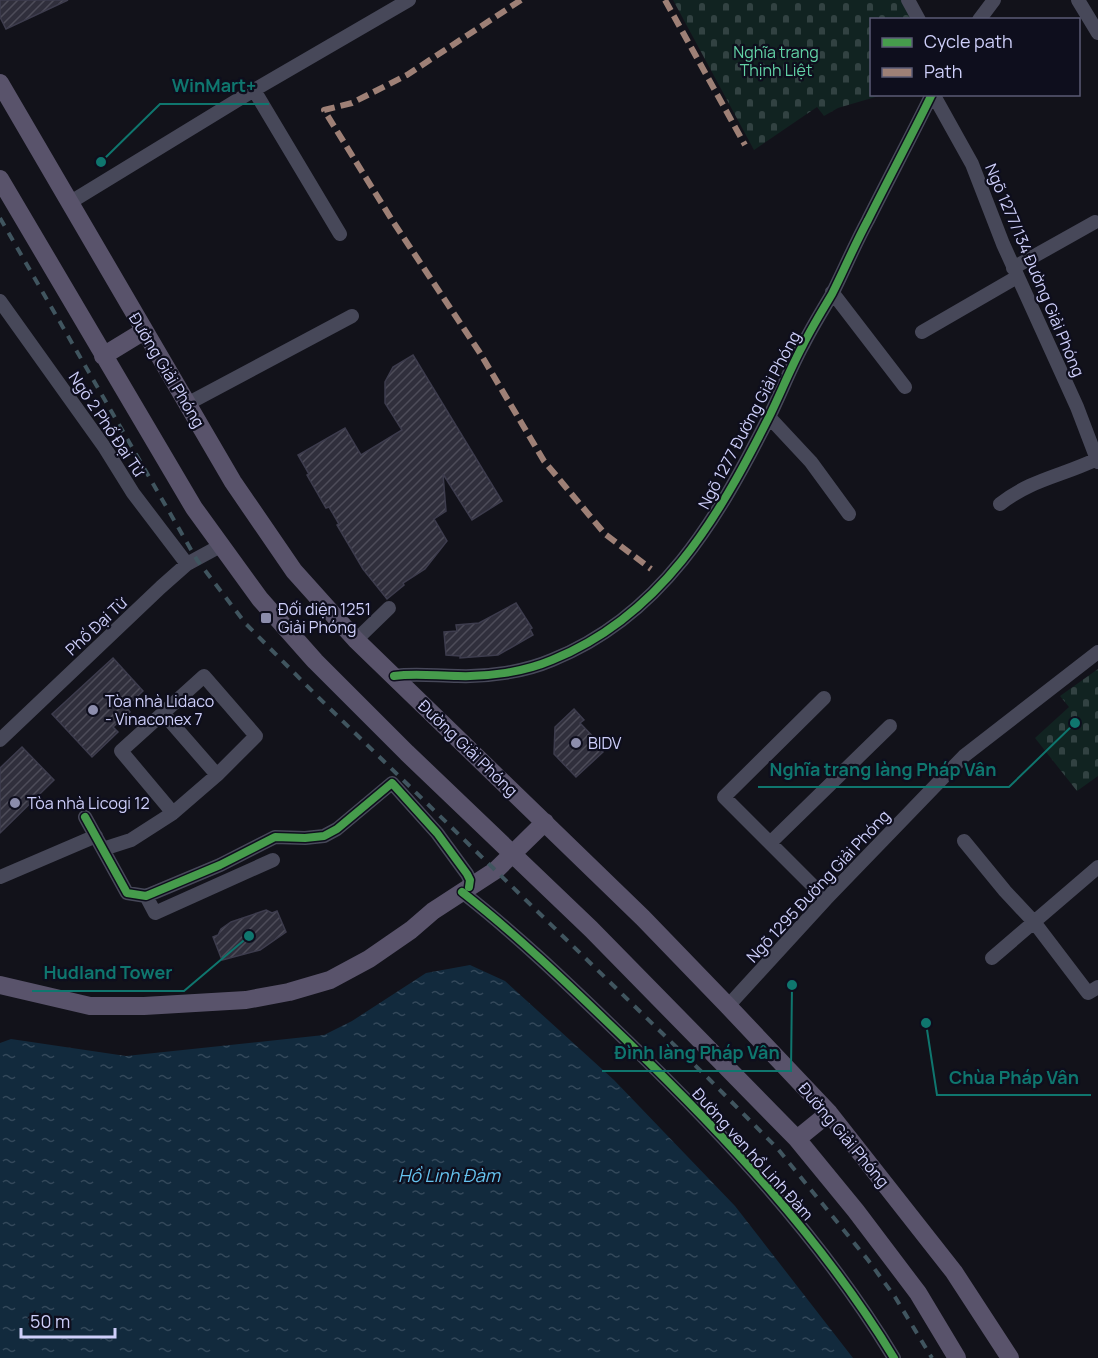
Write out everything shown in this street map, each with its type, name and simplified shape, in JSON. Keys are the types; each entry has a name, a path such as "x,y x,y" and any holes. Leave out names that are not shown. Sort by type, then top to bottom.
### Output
{"main road":[{"name":"Đường Giải Phóng","path":"0,83 233,482 294,571 356,640 545,822 728,1006 829,1113 954,1272 1010,1358"},
{"path":"0,179 194,508 260,599 315,661 591,929 797,1139 856,1211 918,1293 957,1358"},
{"path":"103,356 144,331"},
{"path":"0,985 90,1006 144,1006 246,1000 290,992 330,980 369,959 411,930 433,911 496,870 545,822"},
{"path":"797,1139 829,1113"}],"street":[{"path":"69,203 254,90 409,0"},
{"path":"908,0 918,18"},
{"path":"980,18 994,0"},
{"path":"1078,0 1098,33"},
{"path":"254,90 340,234"},
{"name":"Ngõ 1277 Đường Giải Phóng","path":"394,676 409,674 460,676 518,669 550,661 614,626 644,602 692,550 732,485 769,417 804,343 931,96"},
{"name":"Ngõ 1277/134 Đường Giải Phóng","path":"933,96 972,164 1015,272 1077,406 1097,461"},
{"path":"922,332 1095,222"},
{"path":"832,292 905,387"},
{"name":"Ngõ 2 Phố Đại Từ","path":"0,301 105,448 133,493 187,564"},
{"path":"187,404 352,316"},
{"path":"769,417 811,462 849,514"},
{"path":"1000,504 1032,484 1097,461"},
{"name":"Phố Đại Từ","path":"0,740 187,564 222,545"},
{"path":"356,640 389,608"},
{"name":"Ngõ 1295 Đường Giải Phóng","path":"728,1006 826,899 964,756 1098,651"},
{"path":"103,849 131,840 173,813 217,775 256,736 204,676 121,751 173,813"},
{"path":"824,698 724,797 826,899"},
{"path":"163,713 217,775"},
{"path":"770,843 890,726"},
{"path":"86,818 127,893 146,896 220,865 275,837 324,836 337,829 392,783 437,833 467,874 470,880 465,890"},
{"path":"0,877 96,836"},
{"path":"964,841 1034,922 1088,993 1098,987"},
{"path":"146,896 155,913 273,861"},
{"path":"992,958 1098,867"},
{"name":"Đường ven hồ Linh Đàm","path":"465,890 692,1104 807,1233 842,1278 894,1358"}],"green space":[{"name":"Nghĩa trang Thịnh Liệt","path":"673,0 902,0 911,18 870,18 870,96 879,96 838,108 824,116 817,107 754,150"},
{"path":"1098,669 1098,776 1077,791 1035,738 1069,707 1060,696"}],"water":[{"name":"Hồ Linh Đàm","path":"470,965 505,981 614,1080 735,1206 853,1358 0,1358 0,1043 11,1039 126,1056 324,1035 352,1021 426,973"}],"building":[{"path":"0,0 68,0 6,29 0,17"},
{"path":"413,355 502,501 472,520 443,474 446,511 434,519 447,541 425,569 403,583 404,585 387,599 363,569 329,507 326,508 307,475 309,474 298,455 345,428 361,455 402,430 385,403 385,382 393,367"},
{"path":"516,603 532,628 530,629 533,635 498,655 460,658 460,656 446,655 444,632 457,631 456,625 479,623"},
{"name":"Tòa nhà Lidaco - Vinaconex 7","path":"113,658 143,691 126,707 130,712 113,727 118,732 92,757 52,714"},
{"name":"BIDV","path":"574,709 584,720 580,723 598,742 596,744 603,752 576,777 554,754 555,727"},
{"name":"Tòa nhà Licogi 12","path":"22,747 54,780 0,833 0,768"},
{"path":"266,910 272,913 277,911 286,932 260,950 222,960 213,937 231,922"}],"railway":[{"path":"0,218 197,560 246,624 777,1148 868,1260 895,1297 932,1358"}],"marked path":[{"path":"521,0 407,75 352,103 324,110 392,220 480,353 544,461 605,534 651,569"},
{"path":"665,0 745,145"}],"cycle path":[{"path":"394,676 481,676 518,671 541,664 590,641 625,618 655,591 682,561 706,528 749,457 798,354 832,294 931,96"},
{"path":"85,817 127,893 146,896 220,865 275,837 324,836 337,829 392,783 437,833 467,874 470,880 469,887"},
{"path":"462,892 567,984 665,1078 737,1153 771,1191 836,1272 894,1358"}],"place":[{"name":"WinMart+","path":"101,162"},
{"name":"Đối diện 1251 Giải Phóng","path":"266,618"},
{"name":"Tòa nhà Lidaco - Vinaconex 7","path":"93,710"},
{"name":"Nghĩa trang làng Pháp Vân","path":"1075,723"},
{"name":"BIDV","path":"576,743"},
{"name":"Tòa nhà Licogi 12","path":"15,803"},
{"name":"Hudland Tower","path":"249,936"},
{"name":"Đình làng Pháp Vân","path":"792,985"},
{"name":"Chùa Pháp Vân","path":"926,1023"}]}
